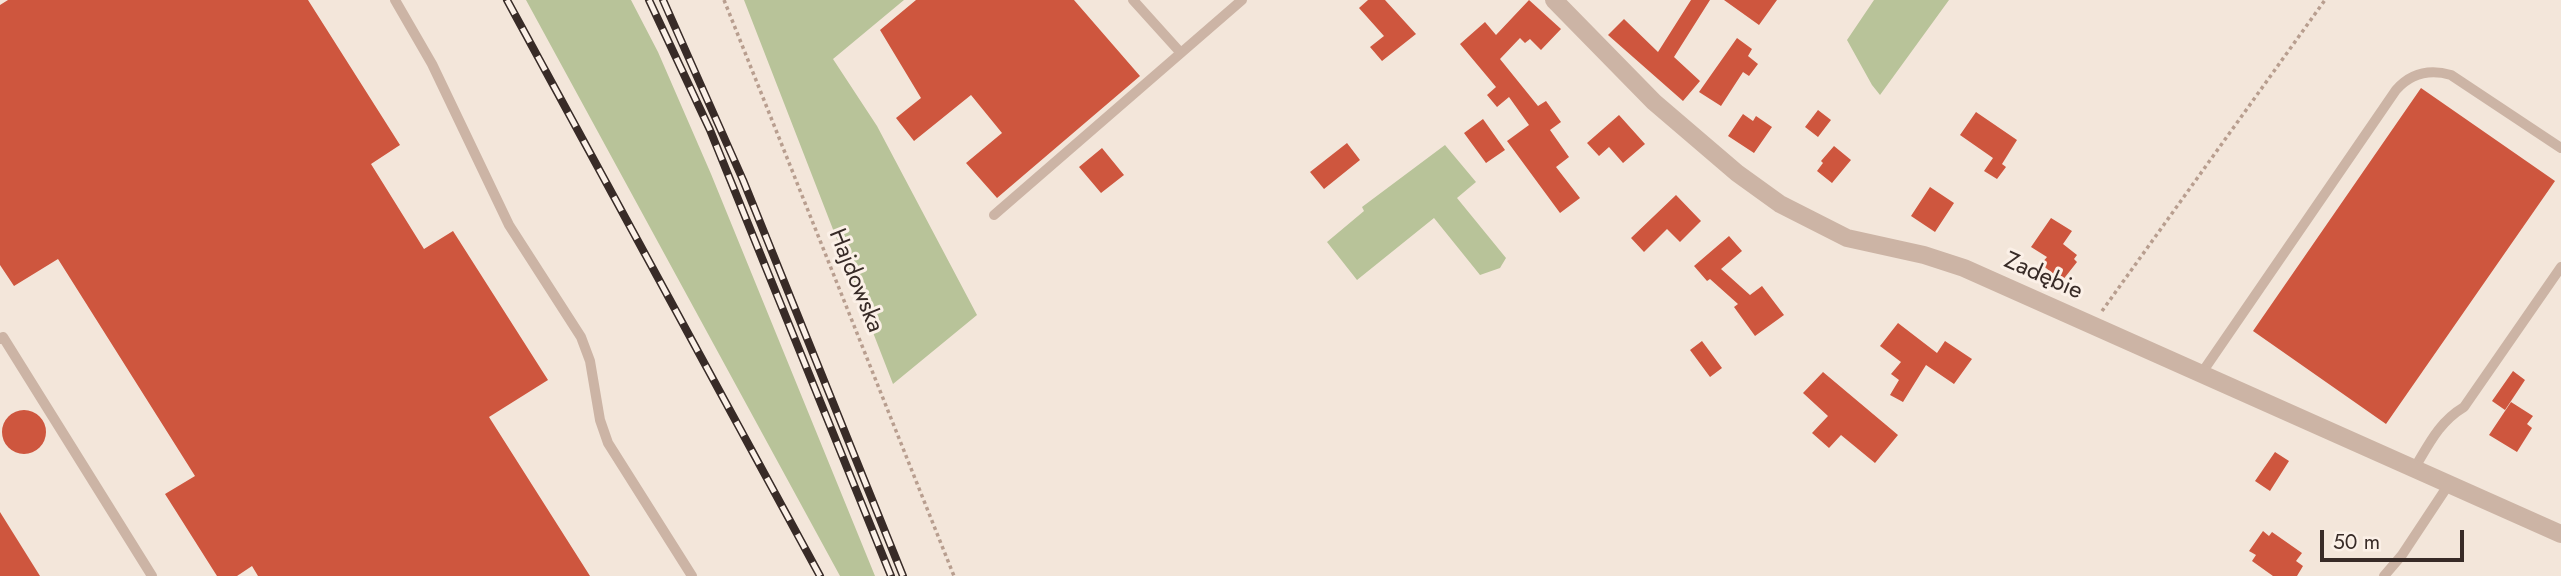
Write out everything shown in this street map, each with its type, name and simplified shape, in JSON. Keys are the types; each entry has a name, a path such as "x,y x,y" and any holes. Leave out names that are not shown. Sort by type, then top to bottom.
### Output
{"street":[{"name":"Zadębie","path":"1554,0 1654,102 1737,173 1780,204 1847,238 1924,254 1954,264 2561,534"}],"lane":[{"path":"395,0 432,64 509,225 581,337 590,361 600,420 608,443 692,576"},
{"path":"1133,0 1180,52"},
{"path":"994,215 1242,0"},
{"path":"2201,374 2396,90 2413,76 2439,71 2451,75 2561,148"},
{"path":"2414,469 2439,427 2449,415 2464,407 2561,267"},
{"path":"0,339 2,337 152,576"},
{"path":"2384,576 2402,555 2449,484"}],"path":[{"name":"Hajdowska","path":"724,0 954,576"},
{"path":"2092,325 2325,0"}],"green space":[{"path":"526,0 631,0 658,52 711,174 875,576 840,576"},
{"path":"744,0 904,0 833,59 877,126 977,315 893,384"},
{"path":"1874,0 1949,0 1880,95 1847,40"},
{"path":"1445,145 1476,182 1457,198 1506,258 1500,268 1480,275 1434,218 1357,280 1327,242 1364,211 1362,207"}],"building":[{"path":"8,0 308,0 400,145 371,164 424,249 453,231 548,380 489,417 590,576 258,576 252,566 237,576 217,576 165,494 195,476 58,259 14,286 0,265 0,5"},
{"path":"916,0 1074,0 1140,76 997,198 966,163 1002,133 971,95 914,141 896,118 921,98 880,30"},
{"path":"1368,0 1385,0 1416,34 1382,61 1370,47 1384,36 1359,8"},
{"path":"1529,0 1561,29 1541,50 1530,39 1525,43 1520,38 1500,59 1538,106 1546,101 1561,122 1550,130 1569,157 1556,167 1580,198 1560,213 1507,141 1529,125 1509,97 1497,107 1487,95 1496,87 1460,44 1485,22 1496,35"},
{"path":"1691,0 1710,0 1674,57 1700,81 1683,101 1608,35 1624,19 1658,52"},
{"path":"1724,0 1777,0 1759,25"},
{"path":"1737,38 1752,49 1748,56 1758,64 1749,76 1743,72 1721,106 1699,92"},
{"path":"2421,88 2555,181 2386,424 2253,331"},
{"path":"1818,110 1831,120 1818,137 1805,127"},
{"path":"1976,112 2017,140 2002,164 2006,167 1997,179 1984,171 1993,158 1960,135"},
{"path":"1743,114 1753,121 1756,116 1772,127 1754,153 1728,136"},
{"path":"1619,115 1645,144 1623,163 1609,147 1599,156 1587,143"},
{"path":"1483,119 1505,150 1486,163 1464,133"},
{"path":"1347,143 1360,160 1324,189 1310,172"},
{"path":"1834,146 1851,160 1832,183 1817,171 1823,163 1821,161"},
{"path":"1102,148 1124,175 1101,193 1079,167"},
{"path":"1930,187 1954,203 1935,232 1911,216"},
{"path":"1676,195 1701,221 1680,242 1667,229 1644,252 1631,238"},
{"path":"2051,218 2072,231 2063,244 2077,255 2074,259 2077,262 2062,281 2041,264 2047,257 2031,247"},
{"path":"1729,236 1742,251 1721,269 1750,295 1762,286 1784,315 1755,336 1734,307 1738,304 1710,279 1707,281 1694,266"},
{"path":"1898,323 1937,353 1945,341 1972,359 1954,384 1926,365 1903,402 1890,395 1899,380 1891,374 1901,362 1880,346"},
{"path":"1702,341 1722,368 1710,377 1690,350"},
{"path":"2513,371 2525,380 2505,410 2492,401"},
{"path":"1823,372 1898,435 1875,463 1841,435 1829,448 1812,433 1828,416 1803,393"},
{"path":"2511,402 2533,416 2527,424 2532,428 2517,452 2489,435"},
{"path":"24,410 40,416 46,432 40,448 24,454 8,448 2,432 8,416"},
{"path":"2275,452 2289,461 2270,491 2255,481"},
{"path":"0,512 40,576 0,576"},
{"path":"2263,531 2269,536 2272,532 2302,553 2296,561 2303,566 2297,576 2273,576 2252,561 2256,555 2249,551"}],"railway":[{"path":"507,0 820,576"},
{"path":"649,0 710,130 891,576"},
{"path":"663,0 743,180 903,576"}]}
